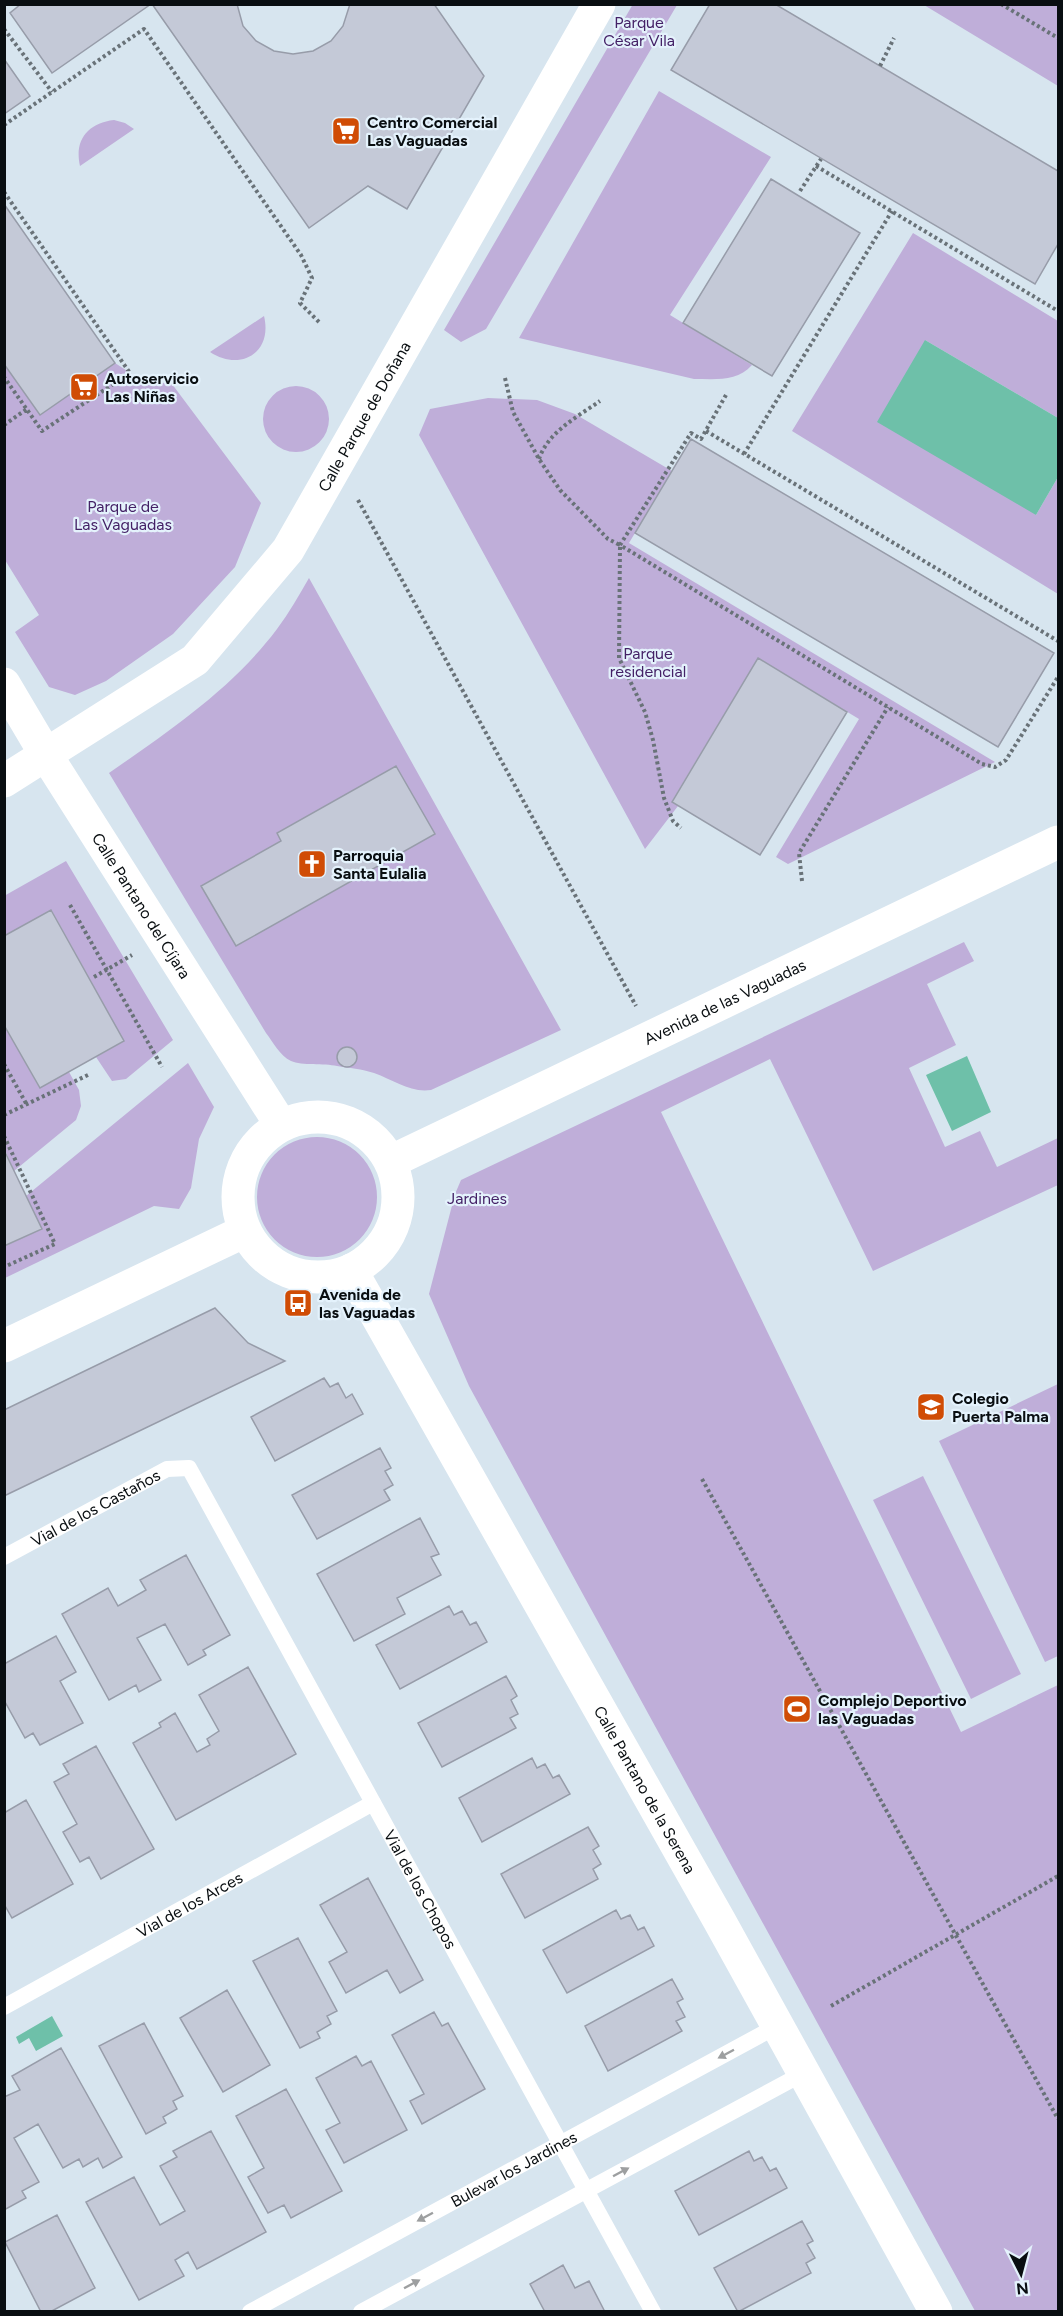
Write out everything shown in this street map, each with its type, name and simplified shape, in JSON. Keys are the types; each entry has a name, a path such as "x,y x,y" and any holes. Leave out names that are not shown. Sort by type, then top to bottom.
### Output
{"street":[{"name":"Calle Parque de Doñana","path":"4,781 195,660 288,550 599,4"},
{"name":"Calle Pantano del Cíjara","path":"4,684 46,755 281,1125"},
{"name":"Avenida de las Vaguadas","path":"392,1161 1059,842"},
{"path":"305,1117 331,1117 356,1125 377,1140 392,1161 399,1186 398,1212 389,1237 373,1257 351,1270 327,1277 302,1276 279,1267 259,1251 245,1231 238,1207 238,1183 246,1160 256,1146 281,1125 305,1117"},
{"path":"4,1346 245,1231"},
{"name":"Calle Pantano de la Serena","path":"351,1270 804,2073 936,2312"}],"lane":[{"name":"Vial de los Castaños","path":"4,1557 167,1469 189,1468"},
{"name":"Vial de los Chopos","path":"189,1468 652,2312"},
{"name":"Vial de los Arces","path":"4,2007 373,1803"},
{"name":"Bulevar los Jardines","path":"250,2312 777,2026"},
{"path":"361,2312 804,2073"}],"path":[{"path":"1001,4 1059,38"},
{"path":"4,29 52,92"},
{"path":"4,125 144,29 301,255 312,278 300,303 320,323"},
{"path":"880,66 894,38"},
{"path":"800,191 821,159"},
{"path":"816,166 1059,311"},
{"path":"4,192 130,373 42,431 4,377"},
{"path":"744,454 891,211"},
{"path":"505,378 513,412 539,459 560,490 608,539 982,764 995,767 1006,760 1059,677"},
{"path":"681,828 673,821 664,798 645,712 619,658 620,545 692,433 701,440 726,395"},
{"path":"539,459 543,449 559,430 600,401"},
{"path":"4,425 27,409"},
{"path":"706,431 1059,641"},
{"path":"338,462 652,1036"},
{"path":"802,881 799,853 888,707"},
{"path":"70,905 162,1067"},
{"path":"94,977 162,938"},
{"path":"4,1064 27,1105"},
{"path":"4,1115 88,1075"},
{"path":"4,1136 55,1244 4,1267"},
{"path":"702,1479 1059,2119"},
{"path":"831,2006 1059,1875"}],"green space":[{"name":"Parque César Vila","path":"633,4 677,5 486,329 461,342 444,330"},
{"path":"924,5 1058,5 1058,86"},
{"path":"659,91 771,157 670,315 752,365 733,377 694,379 519,338"},
{"path":"114,120 134,129 80,166 79,148 85,134 97,125"},
{"path":"913,233 1058,321 1058,418 925,340 1036,515 1058,477 1058,594 792,431"},
{"path":"264,316 264,340 252,355 232,360 221,358 210,352"},
{"name":"Parque de Las Vaguadas","path":"115,363 141,380 172,384 261,503 235,567 173,634 106,681 75,695 49,687 15,632 39,615 5,560 4,364 40,415"},
{"path":"296,386 309,389 319,396 326,406 329,419 326,432 319,442 309,449 296,452 283,449 273,442 266,432 263,419 266,406 273,396 283,389"},
{"name":"Parque residencial","path":"488,398 537,400 575,414 672,471 629,543 995,762 788,864 776,857 859,719 758,658 672,801 678,806 645,849 419,435 430,409"},
{"path":"309,578 561,1030 431,1090 409,1088 365,1070 296,1063 283,1056 266,1033 109,773 199,708 240,671 277,629"},
{"path":"66,861 173,1040 126,1079 112,1081 96,1057 124,1041 52,911 5,936 4,896"},
{"name":"Complejo Deportivo las Vaguadas","path":"964,942 974,961 927,984 956,1045 909,1068 945,1147 980,1131 997,1167 1058,1138 1058,1185 873,1271 770,1059 661,1112 961,1732 1058,1685 1058,2311 975,2311 469,1386 429,1294 455,1194 461,1180"},
{"path":"4,1025 39,1087 69,1072 79,1090 81,1106 76,1120 14,1171 5,1150"},
{"path":"188,1063 214,1107 199,1139 191,1188 179,1209 154,1206 5,1278 5,1246 41,1229 26,1196"},
{"path":"317,1137 340,1141 360,1154 373,1174 377,1197 373,1220 360,1240 340,1253 317,1257 294,1253 274,1240 261,1220 257,1197 261,1174 274,1154 294,1141"},
{"path":"1058,1384 1058,1656 1045,1662 939,1441"},
{"path":"923,1476 1021,1674 971,1699 873,1500"}],"shaded area":[{"path":"925,340 1058,418 1058,477 1036,515 877,422"},
{"path":"967,1056 991,1112 952,1131 926,1075"},
{"path":"52,2016 63,2036 36,2051 29,2038 19,2044 16,2037"}],"building":[{"path":"21,4 151,4 52,73 10,13"},
{"name":"Centro Comercial Las Vaguadas","path":"152,4 237,4 243,26 256,41 274,51 293,54 313,51 331,41 343,26 350,4 434,4 484,76 407,209 368,186 309,228"},
{"path":"710,4 775,4 1058,171 1058,244 1035,284 671,70"},
{"path":"4,59 30,96 4,114"},
{"path":"771,179 860,233 772,376 683,323"},
{"path":"4,204 115,363 40,415 4,364"},
{"path":"691,439 1054,653 998,747 635,533"},
{"path":"758,658 847,712 760,855 672,802"},
{"name":"Parroquia Santa Eulalia","path":"396,766 435,834 236,946 201,886 281,841 277,833"},
{"path":"51,910 124,1041 40,1088 4,1025 4,936"},
{"path":"347,1047 354,1050 357,1057 354,1064 347,1067 340,1064 337,1057 340,1050"},
{"path":"4,1150 42,1229 4,1246"},
{"path":"215,1308 248,1343 285,1361 4,1496 4,1410"},
{"path":"324,1378 330,1387 338,1383 346,1398 352,1394 363,1414 275,1461 251,1417"},
{"path":"380,1448 391,1468 385,1471 393,1485 384,1490 390,1500 317,1539 292,1495"},
{"path":"420,1518 439,1554 431,1557 441,1575 397,1598 405,1614 354,1641 317,1574"},
{"path":"186,1555 230,1635 203,1650 206,1655 188,1665 165,1624 137,1638 161,1680 139,1692 136,1685 109,1700 62,1614 108,1588 118,1606 146,1590 140,1580"},
{"path":"449,1606 454,1615 462,1611 470,1625 476,1622 487,1642 400,1689 376,1645"},
{"path":"56,1636 76,1672 60,1681 83,1723 40,1745 33,1733 25,1738 4,1700 4,1664"},
{"path":"248,1667 296,1754 176,1820 133,1743 161,1727 159,1723 175,1713 197,1752 210,1745 207,1739 219,1731 199,1695"},
{"path":"506,1676 517,1696 511,1700 518,1714 510,1718 516,1728 442,1767 418,1723"},
{"path":"96,1746 154,1849 101,1879 89,1857 80,1862 63,1832 77,1824 54,1782 69,1774 63,1764"},
{"path":"532,1758 537,1768 545,1764 553,1778 559,1775 570,1794 482,1842 459,1798"},
{"path":"26,1800 73,1884 12,1918 4,1904 4,1813"},
{"path":"588,1827 599,1846 593,1850 601,1864 593,1869 598,1879 525,1918 501,1874"},
{"path":"368,1878 423,1980 400,1993 387,1970 346,1993 329,1962 347,1952 320,1905"},
{"path":"616,1910 621,1919 630,1915 638,1930 644,1927 654,1946 567,1993 543,1950"},
{"path":"298,1938 337,2011 327,2016 331,2024 317,2032 320,2038 300,2048 253,1961"},
{"path":"672,1979 683,1999 677,2002 685,2017 676,2021 682,2031 608,2071 585,2026"},
{"path":"227,1990 270,2065 223,2092 180,2018"},
{"path":"434,2012 442,2026 448,2023 485,2089 422,2124 410,2101 424,2094 392,2035"},
{"path":"144,2023 183,2096 173,2101 177,2109 163,2117 166,2123 146,2134 99,2046"},
{"path":"61,2048 122,2157 103,2168 98,2158 83,2167 79,2159 63,2168 38,2124 14,2138 39,2182 22,2191 26,2198 4,2210 4,2097 20,2090 12,2076"},
{"path":"356,2056 362,2066 371,2061 407,2130 344,2163 326,2130 340,2123 316,2078"},
{"path":"286,2089 342,2191 291,2218 284,2205 268,2213 248,2177 264,2168 236,2116"},
{"path":"211,2131 266,2232 197,2269 188,2252 175,2260 184,2276 139,2300 86,2202 134,2177 160,2225 185,2211 160,2166 177,2157 173,2151"},
{"path":"749,2151 754,2161 762,2157 770,2171 776,2168 787,2188 699,2235 675,2191"},
{"path":"57,2215 95,2288 50,2312 41,2312 5,2242"},
{"path":"802,2221 813,2241 807,2244 815,2258 806,2263 811,2273 738,2312 714,2268"},
{"path":"563,2265 575,2288 589,2281 605,2312 545,2312 530,2284"}],"place":[{"name":"Centro Comercial Las Vaguadas","path":"346,131"},
{"name":"Autoservicio Las Niñas","path":"84,387"},
{"name":"Parroquia Santa Eulalia","path":"312,864"},
{"name":"Avenida de las Vaguadas","path":"298,1303"},
{"name":"Colegio Puerta Palma","path":"931,1407"},
{"name":"Complejo Deportivo las Vaguadas","path":"797,1709"}],"park label":[{"name":"Jardines","path":"477,1198"}]}
